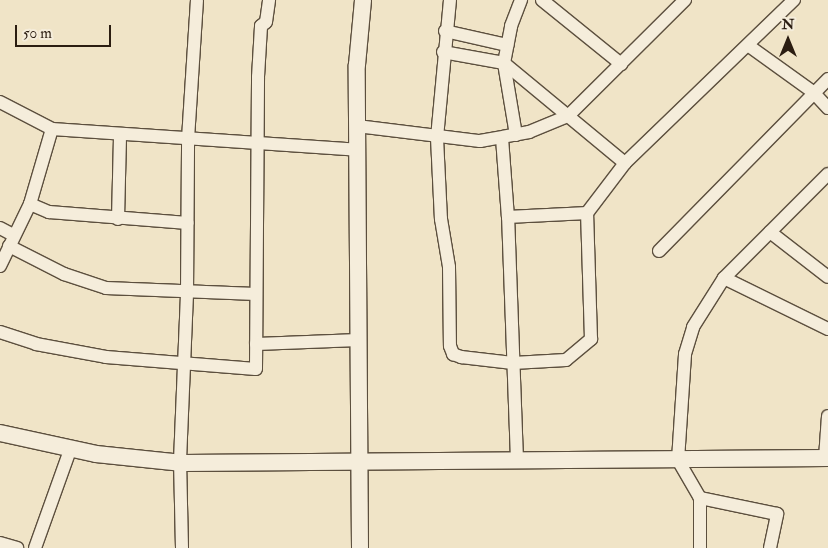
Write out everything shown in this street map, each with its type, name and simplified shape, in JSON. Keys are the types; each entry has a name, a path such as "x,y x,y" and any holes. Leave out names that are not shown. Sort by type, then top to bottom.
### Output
{"street":[{"path":"182,548 180,461 187,293 188,139 197,0"},
{"path":"0,332 59,349 184,365 256,369 261,26 266,22 269,0"},
{"path":"360,548 356,65 363,0"},
{"path":"450,0 443,52 437,138 441,219 449,267 450,346 453,354 461,357 513,363 566,360 591,338 586,213 625,163 749,46 794,0"},
{"path":"516,136 504,63 507,45 521,0"},
{"path":"542,0 621,64"},
{"path":"357,126 437,138 480,141 516,136 568,116 621,64 678,2"},
{"path":"445,31 507,45"},
{"path":"749,46 813,92 828,108"},
{"path":"443,52 504,63 625,163"},
{"path":"659,251 813,92 828,79"},
{"path":"0,102 52,129 258,145 357,150"},
{"path":"0,266 30,204 52,129"},
{"path":"118,218 120,135"},
{"path":"502,138 508,217 517,460"},
{"path":"700,548 700,498 678,460 685,354 693,327 724,278 828,174"},
{"path":"30,204 49,212 188,223"},
{"path":"508,217 586,213"},
{"path":"0,228 11,240 86,283 106,288 187,293 256,294"},
{"path":"770,232 828,277"},
{"path":"724,278 828,329"},
{"path":"256,344 359,340"},
{"path":"0,433 70,450 180,461 826,458 828,416"},
{"path":"35,548 70,450"},
{"path":"700,498 777,514 770,548"},
{"path":"0,543 17,548"}]}
